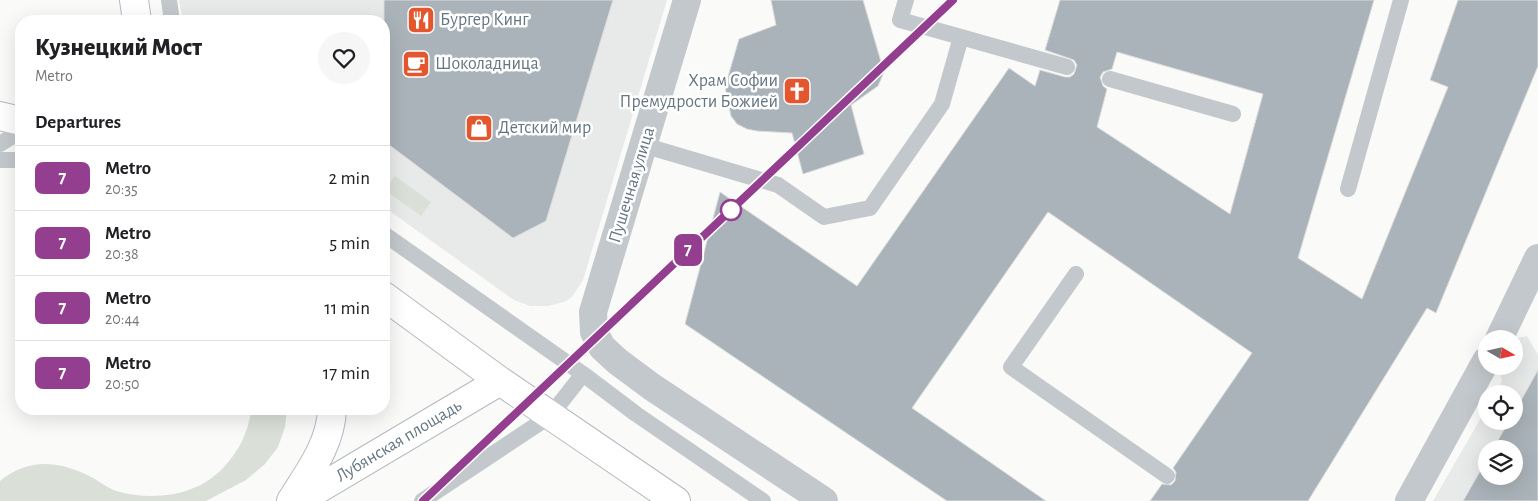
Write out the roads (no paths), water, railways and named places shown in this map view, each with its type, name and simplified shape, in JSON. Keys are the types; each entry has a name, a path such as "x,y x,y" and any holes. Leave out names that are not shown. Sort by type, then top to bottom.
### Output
{"main road":[{"path":"134,0 136,15"},
{"path":"0,116 15,120"},
{"path":"390,300 500,381 676,501"},
{"name":"Лубянская площадь","path":"298,501 320,493 500,381"},
{"name":"Лубянская площадь","path":"291,501 321,454 332,415"}],"street":[{"name":"Пушечная улица","path":"687,0 594,312 594,332 602,347 617,361 652,387 824,501"},
{"path":"1503,330 1538,258"},
{"path":"1409,501 1479,375"}],"lane":[{"path":"169,0 171,15"},
{"path":"906,0 900,20 1067,67"},
{"path":"1348,189 1401,0"},
{"path":"643,145 778,185 824,217 870,208 942,104 961,37"},
{"path":"1110,79 1232,114"},
{"path":"0,144 15,135"},
{"path":"0,160 15,160"},
{"path":"390,238 583,374 636,414 763,501"},
{"path":"1076,274 1011,367 1167,476"},
{"path":"422,501 550,416 583,374"}],"metro line":[{"name":"7","path":"423,501 953,0"}],"place":[{"name":"Бургер Кинг","path":"421,20"},
{"name":"Шоколадница","path":"416,64"},
{"name":"Храм Софии Премудрости Божией","path":"797,91"},
{"name":"Детский мир","path":"479,128"}]}
